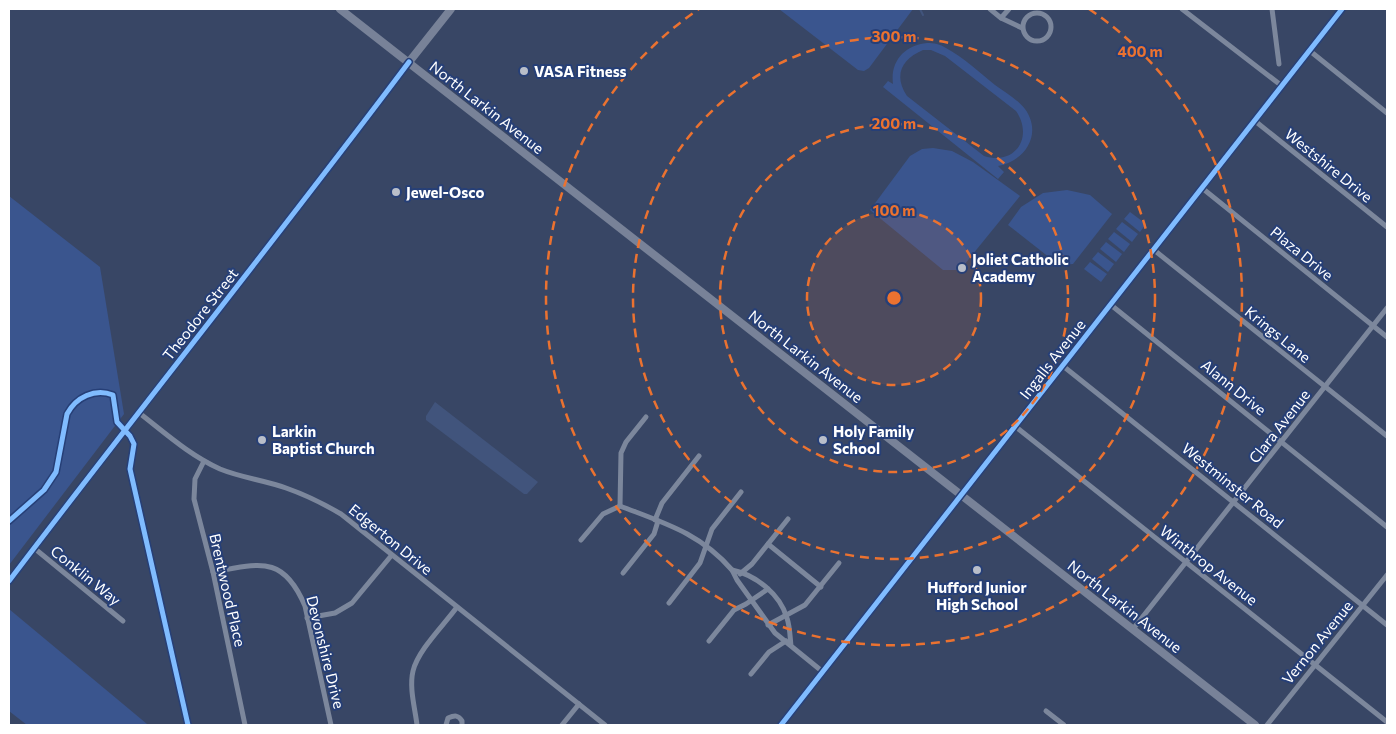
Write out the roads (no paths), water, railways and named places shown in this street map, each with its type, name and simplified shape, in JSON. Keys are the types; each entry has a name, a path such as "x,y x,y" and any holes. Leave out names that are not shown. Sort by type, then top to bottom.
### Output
{"main road":[{"name":"North Larkin Avenue","path":"340,9 1255,725"},
{"name":"Theodore Street","path":"409,62 450,9"}],"street":[{"path":"990,9 1001,18 1022,28 1027,37 1036,41 1045,38 1051,25 1047,17 1039,12 1035,12 1027,16 1022,28"},
{"path":"1001,18 1009,9"},
{"path":"1182,9 1282,86"},
{"path":"1272,9 1278,64"},
{"name":"Ingalls Avenue","path":"781,725 1342,9"},
{"path":"1310,51 1387,113"},
{"name":"Theodore Street","path":"9,581 138,412 250,271 409,62"},
{"name":"Westshire Drive","path":"1255,121 1387,228"},
{"name":"Plaza Drive","path":"1202,188 1387,337"},
{"name":"Krings Lane","path":"1154,250 1387,436"},
{"name":"Alann Drive","path":"1111,305 1387,527"},
{"name":"Clara Avenue","path":"1133,630 1387,308"},
{"name":"Westminster Road","path":"1063,366 1387,625"},
{"name":"Edgerton Drive","path":"138,412 204,461 247,478 285,487 324,504 341,514 391,556 605,725"},
{"path":"620,506 621,453 626,442 646,416"},
{"name":"Winthrop Avenue","path":"1016,427 1387,722"},
{"path":"623,573 654,534 662,503 699,456"},
{"name":"Brentwood Place","path":"204,461 195,479 194,499 245,725"},
{"path":"669,603 700,563 712,530 741,492"},
{"path":"582,540 604,514 620,506 677,528 706,546 732,570 768,625 784,642 823,672"},
{"path":"735,577 752,564 788,519"},
{"path":"768,544 821,586"},
{"name":"Conklin Way","path":"34,548 123,621"},
{"path":"307,618 335,613 352,603 391,556"},
{"path":"768,625 806,605 840,563"},
{"name":"Devonshire Drive","path":"212,572 259,564 277,569 289,577 298,591 307,618 330,725"},
{"path":"732,570 743,572 760,582 776,598 787,616 791,646"},
{"name":"Vernon Avenue","path":"1266,725 1387,575"},
{"path":"709,641 734,610 768,589"},
{"path":"417,725 412,688 413,672 421,654 457,607"},
{"path":"751,674 769,652 790,638"},
{"path":"562,725 579,704"},
{"path":"1046,711 1064,725"},
{"path":"439,725 446,725 448,718 454,715 459,716 462,725"}],"waterway":[{"path":"920,9 923,15"}],"place":[{"name":"VASA Fitness","path":"524,71"},
{"name":"Jewel-Osco","path":"396,192"},
{"name":"Joliet Catholic Academy","path":"962,268"},
{"name":"Larkin Baptist Church","path":"262,440"},
{"name":"Holy Family School","path":"823,440"},
{"name":"Hufford Junior High School","path":"977,570"}]}
